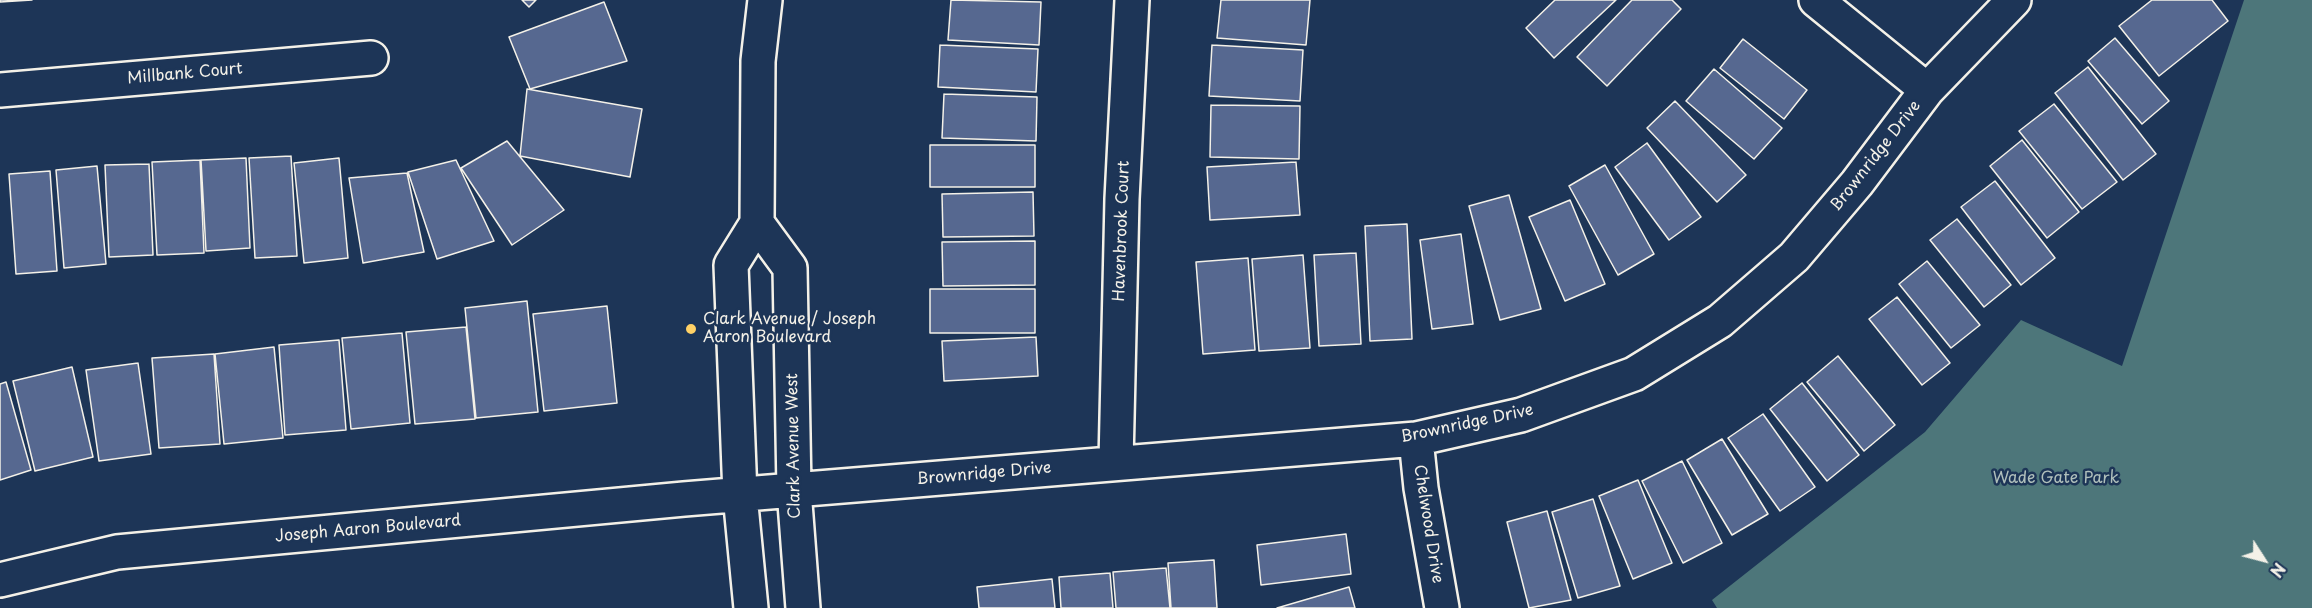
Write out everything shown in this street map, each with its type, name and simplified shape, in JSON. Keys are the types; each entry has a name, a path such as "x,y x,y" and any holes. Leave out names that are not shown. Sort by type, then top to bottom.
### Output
{"street":[{"path":"751,608 740,495 731,265 757,223 758,62 765,0"},
{"name":"Havenbrook Court","path":"1116,462 1122,199 1132,0"},
{"path":"1816,0 1927,90"},
{"name":"Brownridge Drive","path":"740,495 1116,462 1416,439 1521,415 1634,374 1720,321 1794,257 1857,183 1927,90 2014,0"},
{"name":"Millbank Court","path":"0,90 371,58"},
{"name":"Clark Avenue West","path":"757,223 790,268 794,490 803,608"},
{"name":"Chelwood Drive","path":"1416,439 1421,488 1442,608"},
{"name":"Joseph Aaron Boulevard","path":"0,580 117,552 740,495"}],"green space":[{"name":"Wade Gate Park","path":"2244,0 2312,0 2312,608 1717,608 1712,600 1925,432 2021,320 2122,366"}],"building":[{"path":"0,0 32,0 0,2"},
{"path":"522,0 536,0 529,7"},
{"path":"951,0 1041,2 1039,45 948,40"},
{"path":"1221,0 1310,0 1306,45 1217,38"},
{"path":"1555,0 1616,0 1554,58 1526,28"},
{"path":"1632,0 1672,0 1681,9 1607,86 1577,57"},
{"path":"2152,0 2212,0 2228,21 2159,76 2119,26"},
{"path":"604,2 627,61 530,89 509,37"},
{"path":"2115,38 2169,101 2142,124 2088,61"},
{"path":"1743,39 1807,90 1784,119 1720,68"},
{"path":"940,45 1038,49 1036,92 938,87"},
{"path":"1212,45 1303,50 1300,101 1209,96"},
{"path":"2088,67 2156,154 2123,180 2055,93"},
{"path":"1714,69 1782,128 1754,159 1686,101"},
{"path":"527,89 642,109 630,177 520,156"},
{"path":"944,94 1037,97 1036,141 942,138"},
{"path":"1675,101 1746,175 1717,202 1647,128"},
{"path":"2054,104 2117,182 2082,209 2019,131"},
{"path":"1211,105 1300,106 1299,159 1210,157"},
{"path":"2022,140 2079,212 2047,238 1990,166"},
{"path":"507,141 564,210 512,245 461,168"},
{"path":"1647,143 1701,217 1669,240 1615,167"},
{"path":"930,145 1035,145 1035,187 930,187"},
{"path":"291,156 297,256 255,258 249,158"},
{"path":"246,158 250,248 206,251 201,160"},
{"path":"339,158 348,258 304,263 294,163"},
{"path":"200,160 204,253 157,255 152,162"},
{"path":"456,160 494,241 437,259 408,172"},
{"path":"1296,162 1300,215 1210,220 1207,167"},
{"path":"149,164 153,255 109,257 105,165"},
{"path":"1605,165 1654,254 1618,275 1569,186"},
{"path":"97,166 106,264 64,268 56,170"},
{"path":"50,171 57,271 16,274 9,174"},
{"path":"407,173 424,252 363,263 349,178"},
{"path":"1995,181 2055,258 2021,285 1961,207"},
{"path":"1033,192 1034,236 943,237 942,194"},
{"path":"1509,195 1541,309 1500,320 1469,206"},
{"path":"1570,200 1605,284 1565,301 1529,217"},
{"path":"1957,219 2011,285 1984,307 1930,240"},
{"path":"1407,224 1412,339 1370,341 1365,226"},
{"path":"1461,234 1473,324 1432,329 1420,240"},
{"path":"1035,241 1035,285 943,286 942,242"},
{"path":"1356,253 1361,344 1319,346 1314,255"},
{"path":"1303,255 1310,348 1259,351 1252,259"},
{"path":"1248,258 1255,350 1203,354 1196,262"},
{"path":"1927,261 1980,325 1951,348 1899,284"},
{"path":"930,289 1035,289 1035,333 930,333"},
{"path":"1897,297 1950,363 1922,385 1869,319"},
{"path":"527,301 538,412 476,418 465,308"},
{"path":"607,306 617,403 544,411 533,314"},
{"path":"466,327 475,419 415,424 406,332"},
{"path":"402,333 410,423 351,429 342,338"},
{"path":"1036,337 1038,376 944,381 942,341"},
{"path":"339,340 346,430 285,435 279,345"},
{"path":"274,347 283,438 224,444 215,354"},
{"path":"214,354 220,444 159,448 152,358"},
{"path":"1838,356 1895,425 1864,451 1807,382"},
{"path":"138,363 151,454 99,461 86,370"},
{"path":"72,367 93,457 35,471 13,381"},
{"path":"6,382 31,470 0,480 0,384"},
{"path":"1802,383 1859,455 1827,481 1770,409"},
{"path":"1763,414 1815,487 1780,511 1728,438"},
{"path":"1722,439 1768,514 1732,535 1687,460"},
{"path":"1682,461 1722,543 1683,563 1642,481"},
{"path":"1638,480 1672,563 1633,579 1599,496"},
{"path":"1593,499 1620,586 1578,598 1552,512"},
{"path":"1547,511 1571,600 1529,608 1507,522"},
{"path":"1346,534 1351,574 1261,585 1257,545"},
{"path":"1214,560 1217,608 1171,608 1168,563"},
{"path":"1166,568 1170,608 1116,608 1113,572"},
{"path":"1110,573 1113,608 1061,608 1059,577"},
{"path":"1052,579 1055,608 979,608 977,587"},
{"path":"1349,587 1355,608 1277,608"}],"place":[{"name":"Clark Avenue / Joseph Aaron Boulevard","path":"691,329"}]}
